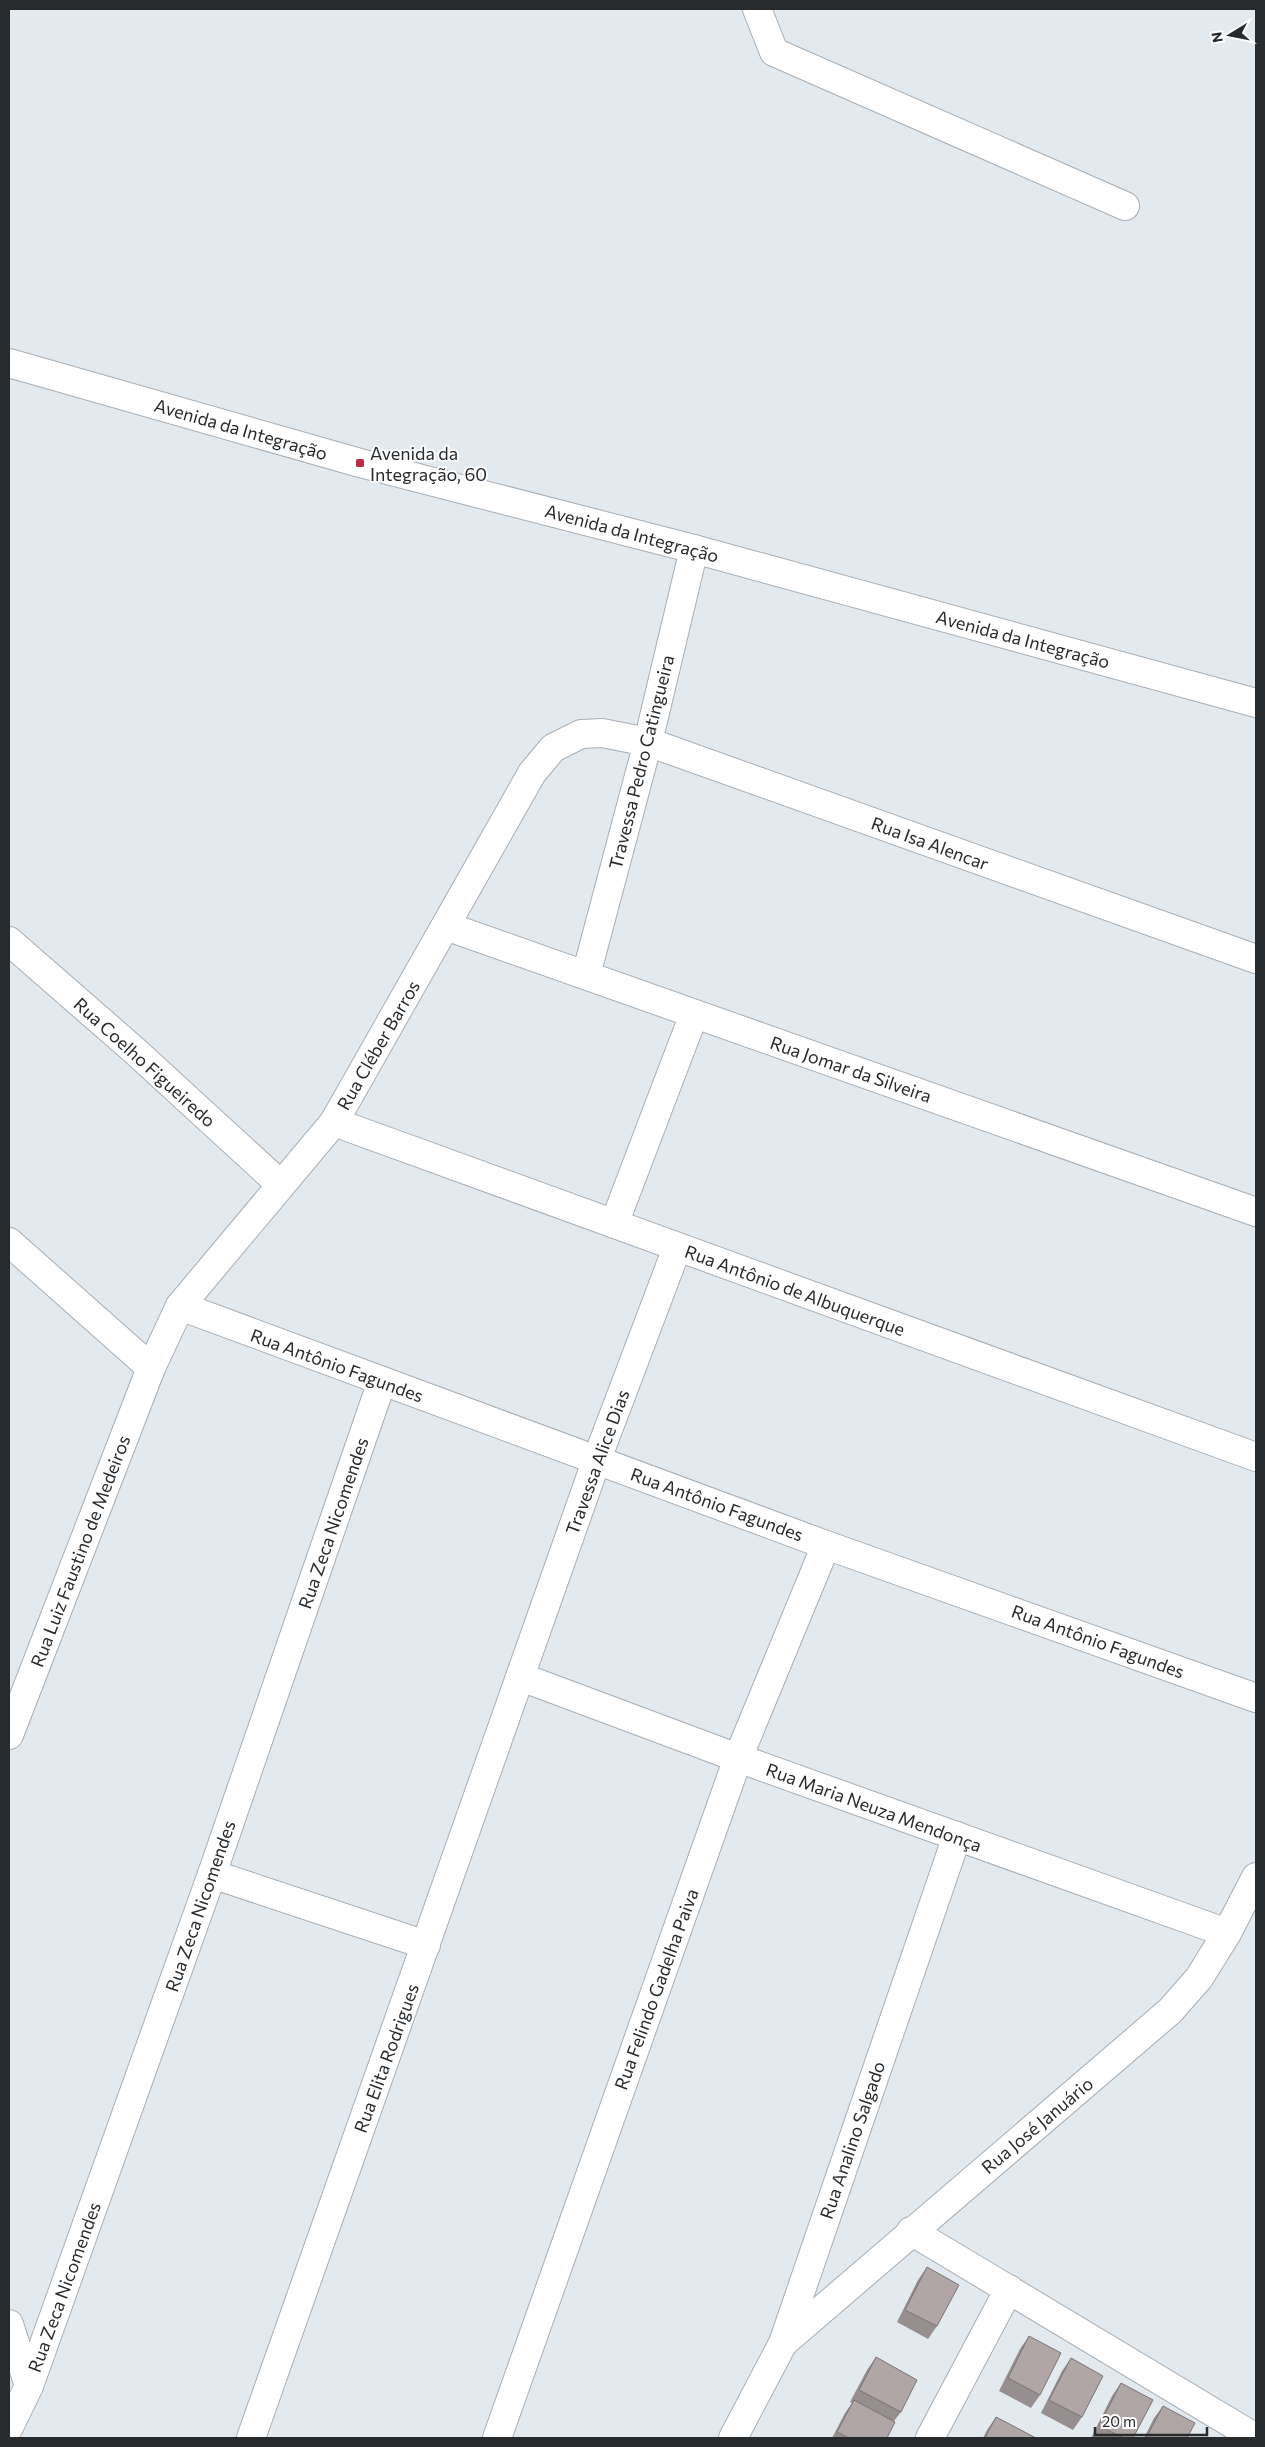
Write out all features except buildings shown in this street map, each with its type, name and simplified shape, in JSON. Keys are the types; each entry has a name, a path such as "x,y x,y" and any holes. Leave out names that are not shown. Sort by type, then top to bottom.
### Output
{"street":[{"path":"757,9 774,52 1125,206"},
{"name":"Avenida da Integração","path":"9,363 360,462 694,549 1256,703"},
{"name":"Travessa Pedro Catingueira","path":"586,975 648,742 694,549"},
{"name":"Rua Isa Alencar","path":"602,733 648,742 1256,959"},
{"name":"Rua Cléber Barros","path":"151,1368 180,1306 280,1184 334,1122 532,773 553,748 580,734 602,733"},
{"name":"Rua Jomar da Silveira","path":"446,926 1256,1212"},
{"name":"Rua Coelho Figueiredo","path":"9,941 135,1051 280,1184"},
{"path":"614,1224 694,1014"},
{"name":"Rua Antônio de Albuquerque","path":"334,1122 1256,1458"},
{"path":"9,1242 151,1368"},
{"name":"Travessa Alice Dias","path":"521,1677 597,1459 677,1248"},
{"name":"Rua Antônio Fagundes","path":"180,1306 826,1545 1256,1698"},
{"name":"Rua Luiz Faustino de Medeiros","path":"9,1735 151,1368"},
{"name":"Rua Zeca Nicomendes","path":"9,2427 29,2386 212,1874 382,1382"},
{"name":"Rua Felindo Gadelha Paiva","path":"497,2438 738,1758 826,1545"},
{"name":"Rua Maria Neuza Mendonça","path":"521,1677 738,1758 1228,1933"},
{"name":"Rua Elita Rodrigues","path":"251,2438 521,1677"},
{"name":"Rua Analino Salgado","path":"733,2438 783,2342 957,1836"},
{"path":"212,1874 426,1945"},
{"name":"Rua José Januário","path":"783,2342 1170,2011 1200,1978 1228,1933 1256,1877"},
{"path":"911,2231 1253,2437"},
{"path":"930,2438 1009,2289"},
{"path":"9,2324 29,2386"}],"place":[{"name":"Avenida da Integração, 60","path":"360,463"}]}
